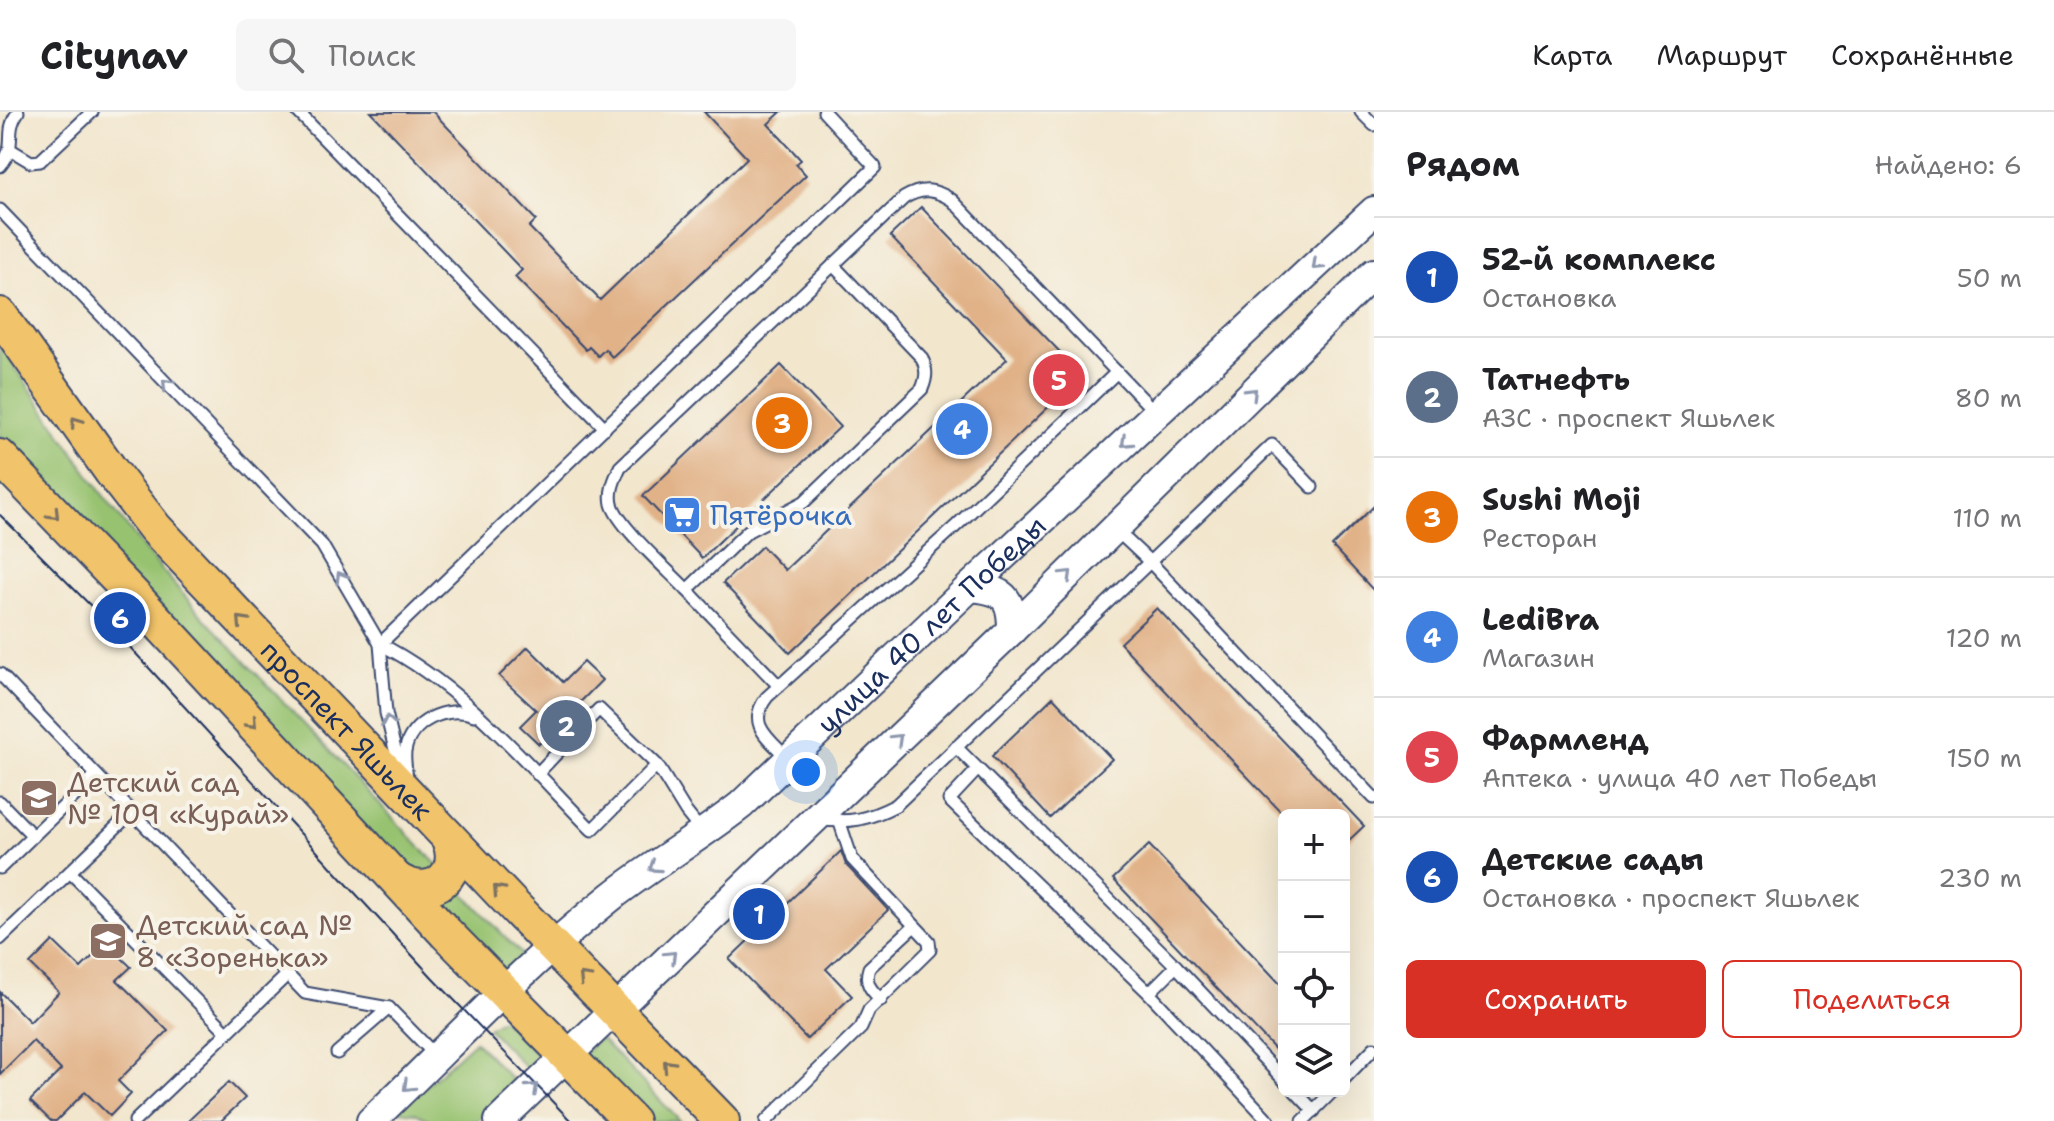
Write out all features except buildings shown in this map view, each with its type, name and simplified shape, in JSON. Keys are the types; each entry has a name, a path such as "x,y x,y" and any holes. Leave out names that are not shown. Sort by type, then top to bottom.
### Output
{"main road":[{"name":"проспект Яшьлек","path":"0,315 155,528 722,1121"},
{"path":"0,457 399,881 631,1121"},
{"path":"399,881 421,889 433,887 443,880 454,859 448,837"}],"street":[{"name":"улица 40 лет Победы","path":"371,1121 553,946 612,896 704,834 789,761 970,587 1374,211"},
{"name":"улица 40 лет Победы","path":"499,1121 615,1010 827,821 841,793 1012,630 1374,273"},
{"path":"970,587 990,589 1003,595 1012,609 1012,630"}],"lane":[{"path":"0,166 11,150 11,130 18,112"},
{"path":"11,150 31,162 40,161 92,112"},
{"path":"298,112 605,428"},
{"path":"380,644 875,167 824,112"},
{"path":"1362,112 1374,125"},
{"path":"779,686 618,518 613,506 612,484 620,467 904,198 915,192 939,192 952,200 1157,414"},
{"path":"0,210 322,545 380,644 381,678 390,734 408,795"},
{"path":"687,590 748,531 804,502 922,389 927,378 922,358 833,265"},
{"path":"789,761 759,728 760,707 1117,372"},
{"path":"827,821 865,819 896,805 1272,445 1312,487"},
{"path":"1115,529 1374,798"},
{"path":"380,644 398,653 485,720 592,830 657,765"},
{"path":"0,674 305,993 389,1008 437,1058"},
{"path":"537,774 599,709 657,765 686,812 704,834"},
{"path":"408,795 405,754 413,733 430,718 450,710 466,712 485,720"},
{"path":"956,747 1176,966 1278,1074"},
{"path":"978,769 949,800 1149,993 1269,1121"},
{"path":"0,868 96,775"},
{"path":"0,802 33,836"},
{"path":"0,939 132,812"},
{"path":"766,1121 861,1028 869,1010 930,950 929,941 852,859 845,832 827,821"},
{"path":"70,872 227,1032"},
{"path":"881,1000 869,987 869,968 914,926"},
{"path":"1149,993 1176,966"},
{"path":"135,1121 287,975"},
{"path":"337,1053 389,1008"},
{"path":"1350,1073 1374,1048"},
{"path":"1301,1097 1314,1111"},
{"path":"1303,1121 1327,1097"}],"green space":[{"path":"0,345 100,491 145,550 201,615 525,958 506,975 0,449"},
{"path":"502,1019 541,1059 531,1073 488,1028"},
{"path":"600,1038 680,1121 644,1121 581,1056"},
{"path":"475,1041 516,1084 477,1121 431,1121 415,1113 398,1111"}],"tram line":[{"path":"0,515 106,621 432,977 571,1121"}],"place":[{"name":"Фармленд","path":"1059,380"},
{"name":"Sushi Moji","path":"782,423"},
{"name":"LediBra","path":"962,429"},
{"name":"Пятёрочка","path":"682,515"},
{"name":"Детские сады","path":"120,618"},
{"name":"Татнефть","path":"566,726"},
{"name":"Детский сад № 109 «Курай»","path":"39,798"},
{"name":"52-й комплекс","path":"759,914"},
{"name":"Детский сад № 8 «Зоренька»","path":"108,941"}]}
